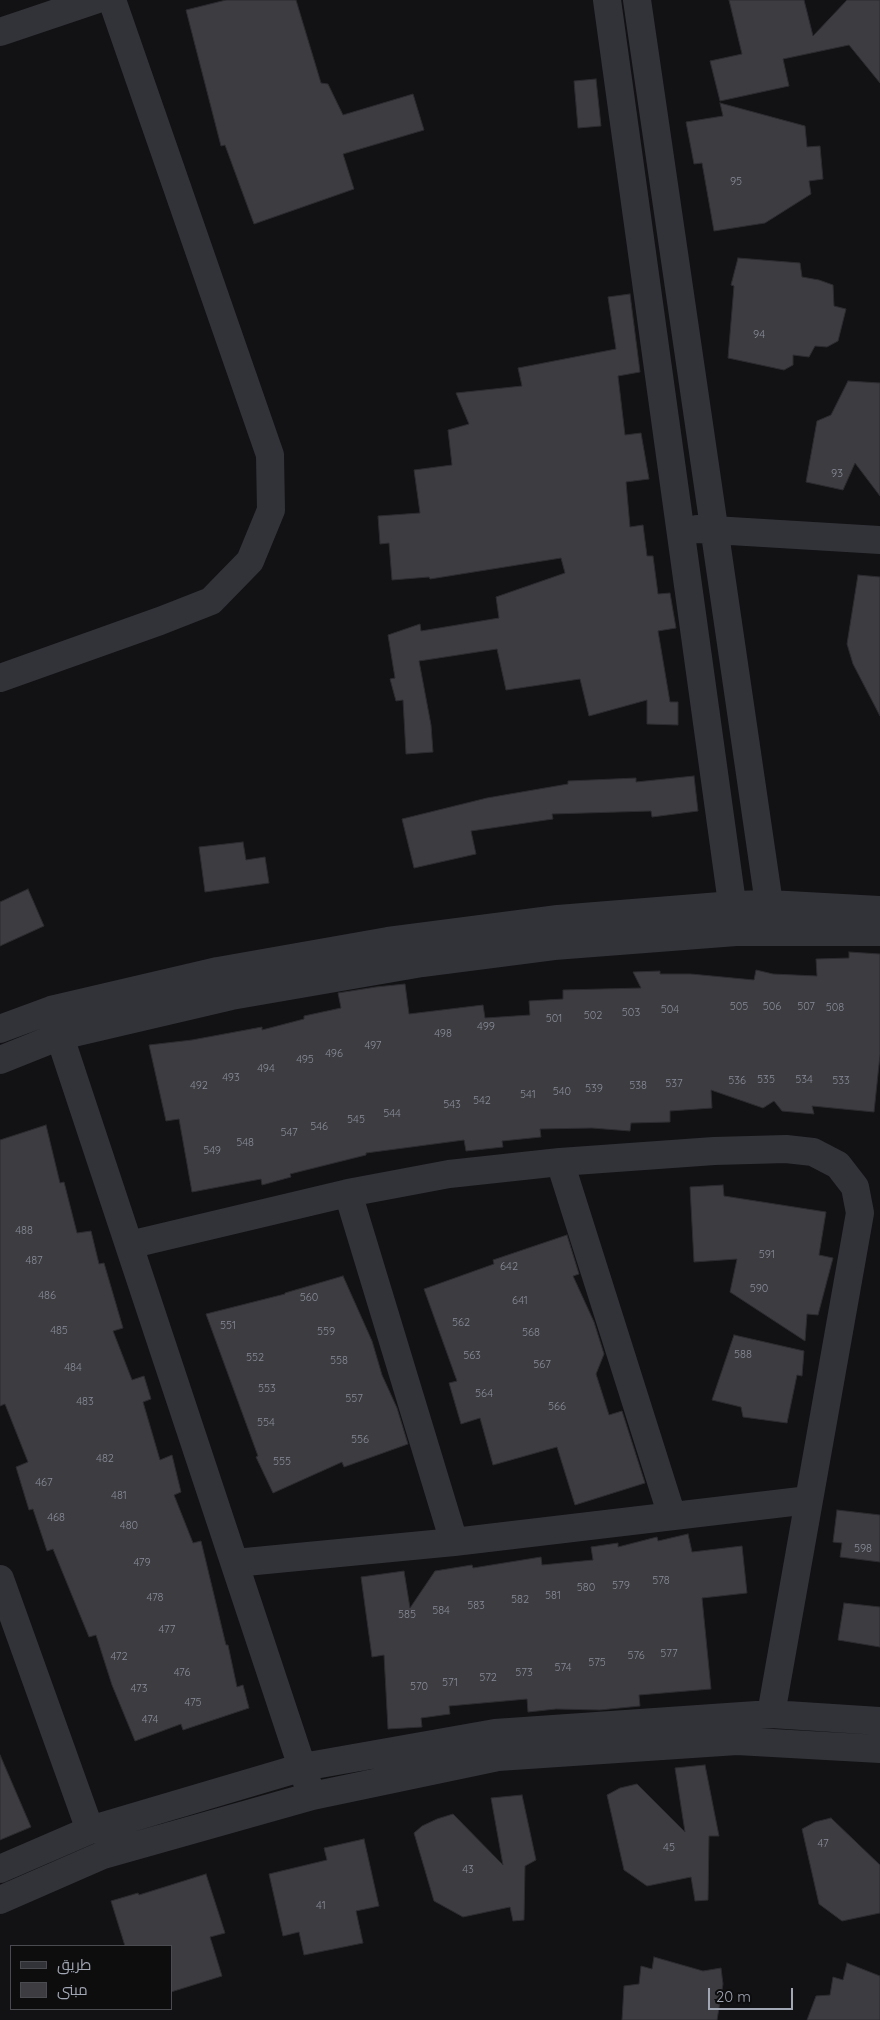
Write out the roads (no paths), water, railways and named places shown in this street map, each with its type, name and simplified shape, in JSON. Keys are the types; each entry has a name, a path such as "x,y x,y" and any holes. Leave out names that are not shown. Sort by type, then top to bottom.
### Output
{"street":[{"path":"0,32 95,0"},
{"path":"0,678 211,601 250,561 271,510 270,454 112,0"},
{"path":"607,0 736,932"},
{"path":"637,0 773,931"},
{"path":"680,528 880,540"},
{"path":"0,1029 51,1010 218,971 388,941 558,919 733,905 769,904 880,910"},
{"path":"0,1060 60,1036 231,996 422,963 554,946 736,932 880,932"},
{"path":"51,1010 312,1796"},
{"path":"129,1245 348,1193 449,1174 560,1162 714,1151 795,1150 813,1152 838,1165 855,1187 860,1213 771,1714"},
{"path":"560,1162 672,1516"},
{"path":"348,1193 454,1542"},
{"path":"235,1563 454,1542 809,1500"},
{"path":"0,1579 6,1613 90,1830"},
{"path":"0,1869 90,1830 303,1767 495,1733 771,1714 880,1721"},
{"path":"0,1900 103,1855 312,1796 498,1757 737,1741 880,1749"}]}
